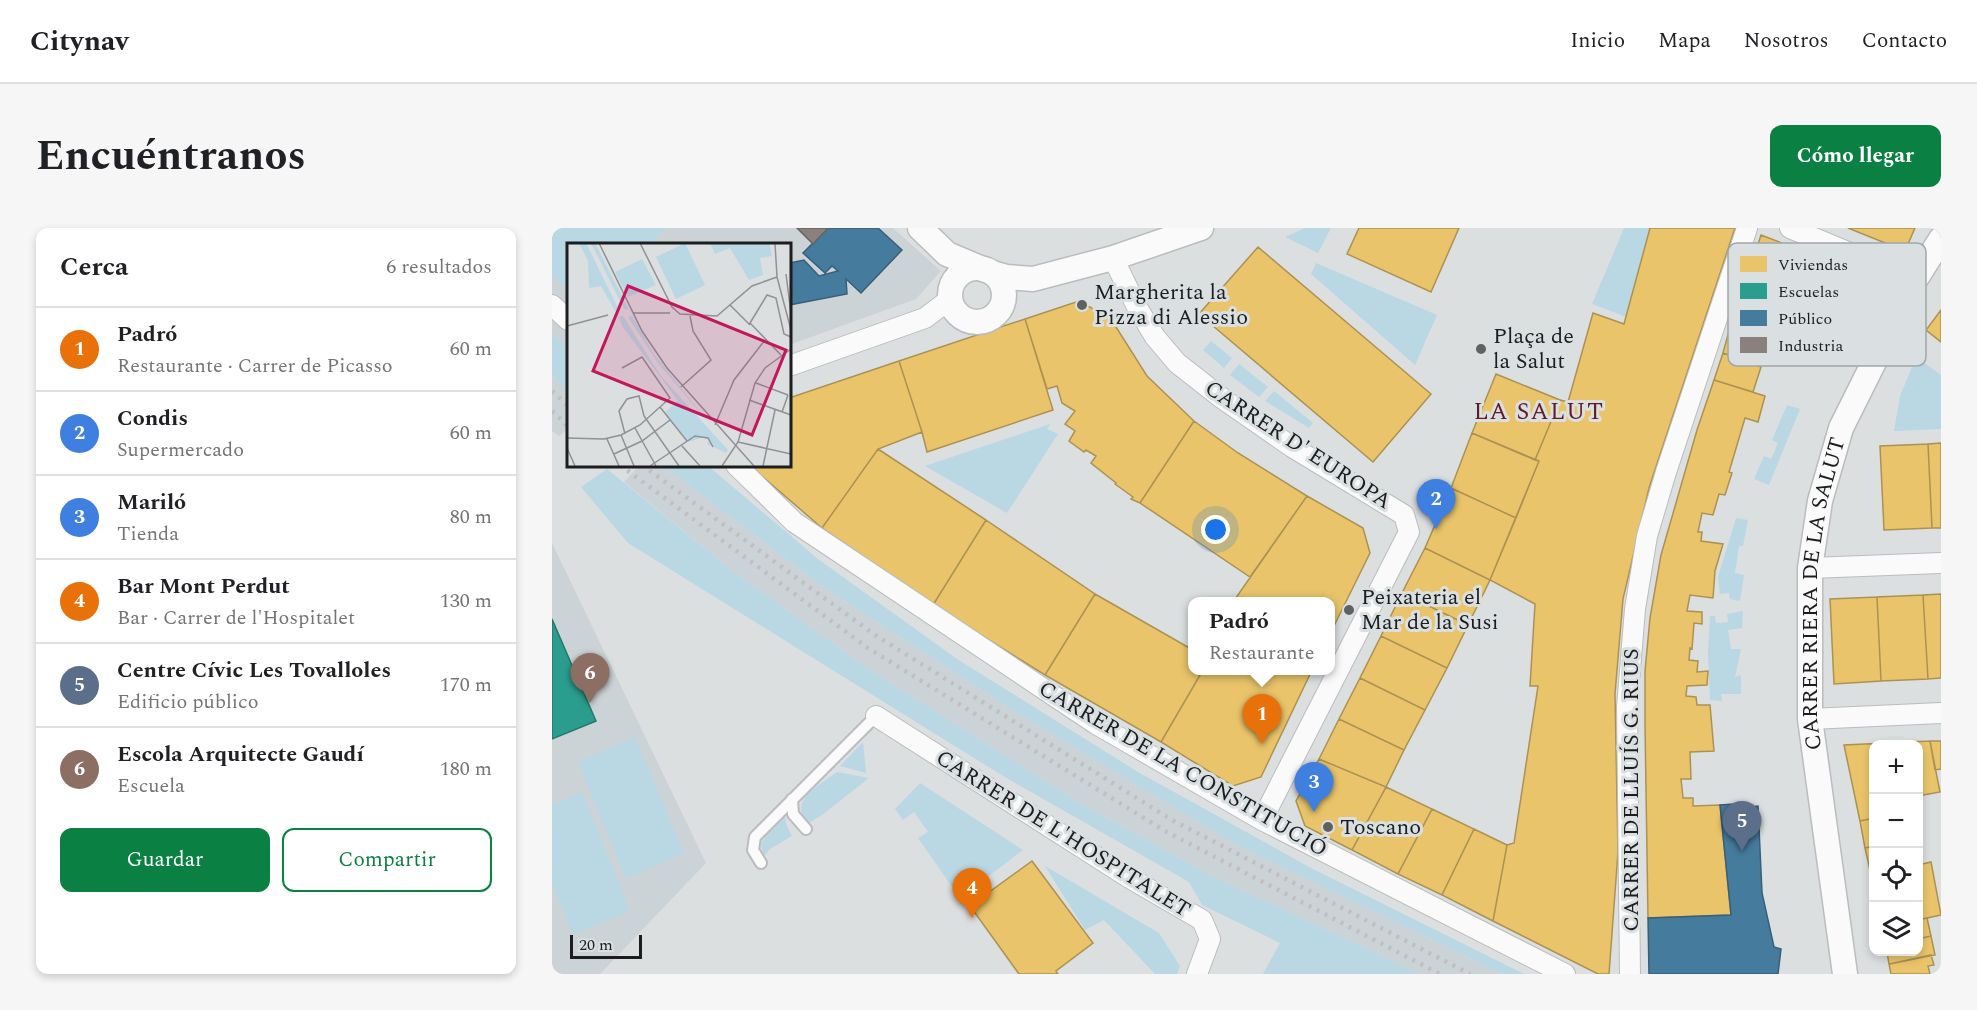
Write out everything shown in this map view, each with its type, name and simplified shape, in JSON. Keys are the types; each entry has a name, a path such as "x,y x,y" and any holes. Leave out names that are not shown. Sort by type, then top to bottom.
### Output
{"street":[{"path":"920,228 947,254 1007,277 1033,279"},
{"path":"947,254 952,306 961,317 981,322 993,316 1012,293 1033,279 1113,258 1201,228"},
{"name":"CARRER DE LLUÍS G. RIUS","path":"1742,243 1747,228"},
{"path":"1790,228 1826,243"},
{"name":"CARRER RIERA DE LA SALUT","path":"1926,262 1941,238"},
{"name":"CARRER D' EUROPA","path":"1113,258 1138,309 1155,337 1177,363 1223,399 1292,447 1404,515 1409,532 1262,820"},
{"path":"790,366 925,318 950,293 958,276 971,269 989,271 1001,284 1004,291 1002,305"},
{"name":"CARRER DE LLUÍS G. RIUS","path":"1630,974 1627,707 1635,609 1647,536 1728,285"},
{"path":"552,305 567,319"},
{"name":"CARRER RIERA DE LA SALUT","path":"1845,974 1810,719 1810,568 1821,501 1841,428 1872,366"},
{"name":"CARRER DE LA CONSTITUCIÓ","path":"737,466 794,522 1096,724 1262,820 1565,974"},
{"path":"1810,568 1941,563"},
{"path":"1810,719 1941,713"},
{"name":"CARRER DE L'HOSPITALET","path":"876,716 1128,877 1202,920 1210,939 1197,974"}],"lane":[{"path":"761,863 753,850 755,837 876,716"},
{"path":"792,799 793,814 806,830"}],"shaded area":[{"path":"552,228 893,228 941,271 916,299 790,345 790,243 567,243 567,347 552,334"},
{"path":"552,228 666,228 652,243 567,243 567,289 552,275"},
{"path":"1305,228 1331,228 1318,253 1285,237"},
{"path":"1624,228 1650,228 1626,317 1592,304"},
{"path":"1316,263 1437,315 1415,365 1311,274"},
{"path":"552,334 567,347 567,390 552,376"},
{"path":"1211,341 1232,358 1224,368 1203,350"},
{"path":"1239,364 1268,387 1259,397 1230,375"},
{"path":"1926,364 1941,375 1941,429 1894,431 1900,396 1912,366"},
{"path":"552,376 567,390 567,430 559,436 552,431"},
{"path":"1274,391 1313,423 1309,428 1265,401"},
{"path":"1787,405 1800,409 1769,485 1754,479 1764,456 1771,459 1778,443 1772,440"},
{"path":"1050,424 1047,429 1058,434 1007,513 925,466"},
{"path":"639,466 663,466 823,587 1014,711 1235,844 1502,974 1420,974 1210,875 1080,803 867,668 730,569 624,482"},
{"path":"663,466 708,466 818,559 957,659 1138,772 1311,868 1524,974 1502,974 1235,844 1014,711 823,587"},
{"path":"607,469 730,569 867,668 1080,803 1210,875 1420,974 1263,974 1280,943 1202,905 1189,882 1003,776 628,543 581,487"},
{"path":"1736,518 1748,520 1743,546 1739,546 1735,573 1744,575 1740,601 1730,599 1729,593 1720,594 1718,577"},
{"path":"552,543 706,863 600,974 552,974"},
{"path":"1743,611 1742,628 1728,630 1731,649 1741,649 1735,677 1741,675 1741,694 1721,694 1722,701 1710,700 1708,654 1710,616 1715,616 1716,623 1728,622 1727,614"},
{"path":"635,737 684,853 626,879 578,762"},
{"path":"863,742 866,773 840,766"},
{"path":"837,772 869,778 807,824 802,815 803,800"},
{"path":"920,783 1023,850 960,898 918,838 928,832 914,812 903,820 895,809"},
{"path":"582,792 630,911 573,934 552,885 552,805"},
{"path":"785,817 792,836 770,849 764,856 762,841"},
{"path":"1045,866 1159,933 1180,966 1177,974 1155,974 1104,920 1085,930"}],"building: Viviendas":[{"path":"1359,228 1459,228 1431,292 1347,254"},
{"path":"1650,228 1735,228 1730,243 1728,243 1728,249 1649,488 1623,599 1615,694 1618,852 1609,974 1598,974 1493,921 1507,845 1514,843 1538,686 1530,686 1535,604 1490,580 1539,461 1535,460 1560,400 1568,402 1593,313 1624,324"},
{"path":"1848,228 1915,228 1908,243 1885,243"},
{"path":"1761,235 1782,243 1758,243"},
{"path":"1258,247 1431,394 1373,462 1199,314"},
{"path":"1079,301 1111,319 1147,376 1194,421 1140,503 1131,499 1133,497 1091,463 1096,456 1086,450 1084,452 1069,441 1075,431 1065,424 1075,411 1062,403 1057,386 1047,389 1025,319"},
{"path":"1941,310 1941,342 1926,330"},
{"path":"1025,319 1053,410 927,452 899,361"},
{"path":"1728,334 1728,355 1723,353"},
{"path":"1723,353 1728,355 1728,366 1761,367 1753,392 1714,380"},
{"path":"899,361 922,432 878,449 822,528 750,466 790,466 790,398"},
{"path":"1496,374 1560,400 1535,460 1472,433"},
{"path":"1714,380 1765,396 1758,422 1745,418 1729,472 1732,473 1725,495 1719,494 1713,515 1702,513 1698,532 1702,532 1701,541 1723,544 1715,571 1713,598 1690,595 1687,611 1702,612 1702,624 1694,623 1689,660 1698,661 1697,672 1708,671 1707,685 1687,686 1686,696 1696,697 1697,705 1710,705 1714,751 1690,752 1691,779 1681,779 1683,798 1693,798 1693,806 1720,805 1731,915 1648,918 1645,671 1650,618 1661,555"},
{"path":"1194,421 1238,453 1307,496 1250,577 1140,503"},
{"path":"1472,433 1539,461 1516,518 1451,488"},
{"path":"1941,443 1941,528 1932,528 1928,444"},
{"path":"1928,444 1932,528 1884,530 1880,446"},
{"path":"878,449 986,520 933,605 822,528"},
{"path":"1451,488 1516,518 1490,580 1425,548"},
{"path":"1307,496 1363,528 1370,553 1335,624 1335,597 1236,597"},
{"path":"986,520 1095,594 1045,675 933,605"},
{"path":"1425,548 1490,580 1468,625 1402,593"},
{"path":"1402,593 1468,625 1447,668 1381,636"},
{"path":"1095,594 1188,647 1188,675 1200,675 1161,742 1045,675"},
{"path":"1941,594 1941,678 1928,679 1923,595"},
{"path":"1923,595 1928,679 1881,681 1877,597"},
{"path":"1877,597 1881,681 1834,684 1830,599"},
{"path":"1381,636 1447,668 1425,710 1360,678"},
{"path":"1200,675 1310,675 1261,777 1233,786 1161,742"},
{"path":"1360,678 1425,710 1404,750 1339,719"},
{"path":"1339,719 1404,750 1386,787 1319,759"},
{"path":"1923,741 1930,741 1940,792 1923,795 1923,794"},
{"path":"1930,741 1941,741 1941,769 1935,770"},
{"path":"1869,744 1869,819 1860,821 1844,745"},
{"path":"1319,759 1386,787 1352,850 1305,826 1296,801"},
{"path":"1386,787 1432,809 1398,874 1352,850"},
{"path":"1432,809 1474,829 1442,895 1398,874"},
{"path":"1869,819 1869,847 1865,848 1860,821"},
{"path":"1474,829 1507,845 1493,921 1442,895"},
{"path":"1869,847 1869,866 1865,848"},
{"path":"1032,861 1093,943 1056,971 1058,974 1019,974 970,906"},
{"path":"1931,862 1941,915 1923,919 1923,902 1923,864"},
{"path":"1927,918 1931,936 1923,938 1923,919"},
{"path":"1931,936 1935,955 1889,964 1888,956 1923,956 1923,938"},
{"path":"1931,955 1934,965 1928,966 1930,974 1891,974 1889,964"}],"building: Escuelas":[{"path":"552,619 596,721 552,739"}],"building: Público":[{"path":"828,228 878,228 902,250 861,293 846,279 847,294 790,305 790,263 804,260 819,276 838,271 832,266 825,273 803,253"},
{"path":"1734,804 1733,809 1758,806 1762,893 1774,947 1781,949 1778,974 1649,974 1648,918 1731,915 1720,805"}],"building: Industria":[{"path":"797,228 828,228 813,244"}],"railway":[{"path":"552,391 567,405"},
{"path":"552,411 567,425"},
{"path":"621,466 868,648 1165,831 1440,974"},
{"path":"643,466 875,635 1172,820 1470,974"}],"place":[{"name":"Margherita la Pizza di Alessio","path":"1082,305"},
{"name":"Plaça de la Salut","path":"1481,349"},
{"name":"Condis","path":"1436,529"},
{"name":"Peixateria el Mar de la Susi","path":"1349,610"},
{"name":"Escola Arquitecte Gaudí","path":"590,703"},
{"name":"Padró","path":"1262,744"},
{"name":"Mariló","path":"1314,812"},
{"name":"Toscano","path":"1328,827"},
{"name":"Centre Cívic Les Tovalloles","path":"1742,851"},
{"name":"Bar Mont Perdut","path":"972,918"}],"district":[{"name":"LA SALUT","path":"1539,412"}]}
